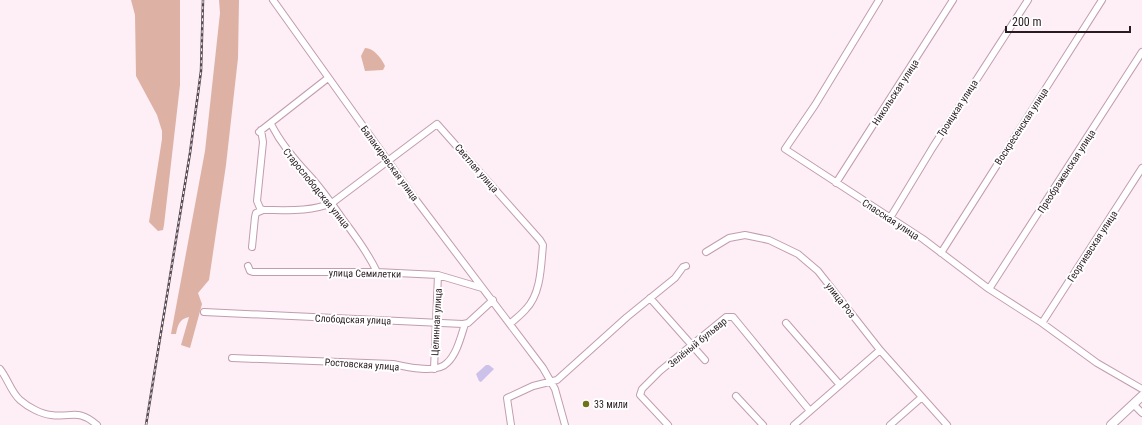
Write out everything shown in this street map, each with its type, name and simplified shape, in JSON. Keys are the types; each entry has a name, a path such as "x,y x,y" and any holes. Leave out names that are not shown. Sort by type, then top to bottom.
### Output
{"main road":[{"path":"1111,425 1142,396"}],"street":[{"name":"Балакиревская улица","path":"272,0 388,161 493,300 552,382 561,406 565,425"},
{"name":"Спасская улица","path":"879,0 815,105 785,149 890,218 989,289 1042,323 1097,363 1142,389"},
{"name":"Никольская улица","path":"836,183 953,0"},
{"name":"Троицкая улица","path":"890,218 933,147 1028,0"},
{"name":"Воскресенская улица","path":"941,254 1102,0"},
{"name":"Преображенская улица","path":"989,289 1142,52"},
{"path":"252,247 256,213 263,210 260,208 257,201 263,142 260,131 328,78"},
{"name":"Старослободская улица","path":"270,124 278,139 296,162 332,203 370,256 377,272"},
{"name":"Светлая улица","path":"263,210 302,210 320,208 332,203 437,124 543,245 542,258 534,296 527,308 510,324"},
{"name":"Георгиевская улица","path":"1042,323 1142,168"},
{"name":"улица Роз","path":"706,252 729,238 745,235 769,240 798,254 818,271 880,350 947,425"},
{"name":"улица Семилетки","path":"248,266 250,271 253,272 377,272 438,275 484,289"},
{"path":"511,425 507,398 533,386 557,380 650,298 675,278 683,267 686,266"},
{"name":"Целинная улица","path":"434,368 438,275"},
{"path":"650,298 705,360"},
{"path":"434,368 441,367 451,358 465,324 493,300"},
{"name":"Слободская улица","path":"204,312 465,324"},
{"name":"Зелёный бульвар","path":"668,425 640,395 642,389 726,317 733,317 810,411"},
{"path":"786,323 840,385"},
{"path":"794,425 880,350"},
{"name":"Ростовская улица","path":"232,358 393,364 411,368 434,368"},
{"path":"0,370 7,377 16,395 30,406 51,415 81,414 94,423"},
{"path":"736,396 762,425"},
{"path":"890,425 922,397"},
{"path":"1133,404 1142,413"}],"shaded area":[{"path":"131,0 180,0 180,85 164,225 163,230 158,231 149,222 162,131 157,115 136,76 135,15"},
{"path":"219,0 239,0 238,58 226,165 209,280 198,293 202,304 190,348 181,345 189,317 181,321 178,325 176,334 171,334 205,151 220,13"},
{"path":"365,48 372,50 380,57 385,66 383,70 365,71 361,56"},
{"path":"486,365 489,365 494,369 481,382 476,374"}],"railway":[{"path":"146,425 190,153 201,71 203,0"}],"place":[{"name":"33 мили","path":"586,404"}]}
